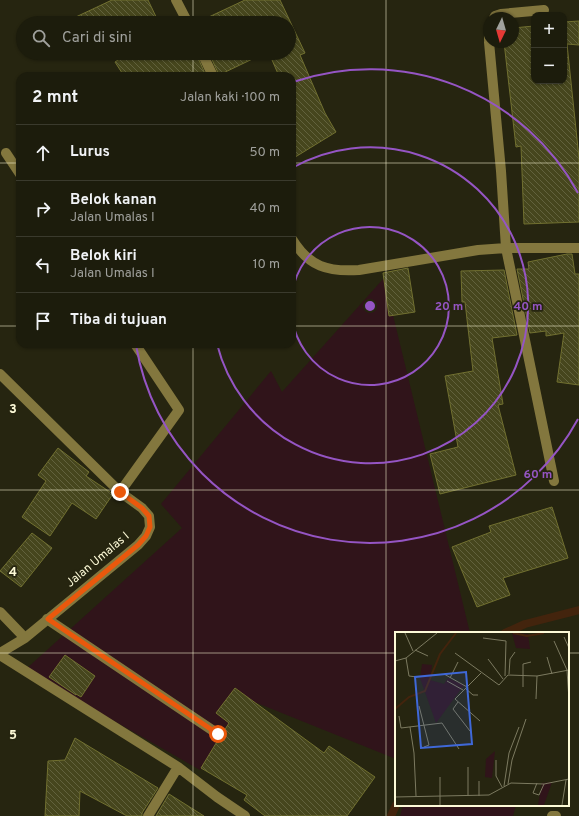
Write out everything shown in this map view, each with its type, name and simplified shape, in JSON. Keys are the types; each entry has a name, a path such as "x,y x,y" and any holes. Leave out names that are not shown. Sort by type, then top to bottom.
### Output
{"street":[{"path":"176,0 184,16"},
{"path":"519,12 544,10"},
{"path":"490,48 501,171 506,248 554,481"},
{"path":"205,60 211,72"},
{"path":"6,153 16,168"},
{"path":"296,245 302,254 314,263 327,269 344,271 359,270 478,250 506,248 579,248"},
{"path":"120,492 179,410 138,348"},
{"name":"Jalan Umalas I","path":"0,374 120,492 142,508 149,516 150,527 146,536 138,545 24,638 0,654"},
{"path":"0,612 24,638"},
{"path":"48,619 218,734"},
{"path":"0,654 178,767 245,816"},
{"path":"148,816 178,767"}],"shaded area":[{"path":"384,278 470,632 395,632 395,759 257,703 200,770 25,670 182,528 161,504 271,371 282,392"},
{"path":"403,806 516,806 513,816 400,816"}],"building":[{"path":"112,0 148,0 156,16 78,16"},
{"path":"245,0 280,0 288,16 211,16"},
{"path":"579,21 579,45 567,44 567,22"},
{"path":"531,26 531,84 567,84 567,44 579,158 579,222 524,224 521,146 516,147 505,48 519,48 519,27"},
{"path":"296,34 305,53 300,55 325,113 336,132 296,157 296,72 277,72 272,60 296,60"},
{"path":"118,60 199,60 204,72 121,72 115,62"},
{"path":"212,60 250,60 225,72 218,72"},
{"path":"572,254 575,274 579,274 579,385 557,382 564,333 546,336 546,331 530,333 517,269 529,269 528,262"},
{"path":"408,268 415,312 389,316 383,273"},
{"path":"504,270 517,335 492,338 503,404 498,405 516,475 440,494 430,454 458,447 445,376 473,371 465,302 462,302 461,271"},
{"path":"58,448 89,472 86,476 113,494 96,519 72,503 50,536 22,517 46,481 38,475"},
{"path":"552,507 568,558 503,578 510,595 477,607 452,547 491,532 489,526"},
{"path":"32,533 52,548 21,587 0,571"},
{"path":"65,655 95,676 81,697 49,677"},
{"path":"235,688 324,753 329,746 375,777 347,816 265,816 244,800 247,795 201,768 218,740 221,740 224,737 224,731 229,723 216,713"},
{"path":"75,738 158,788 142,813 142,816 127,816 80,791 79,816 45,816 48,761 65,760"},
{"path":"169,794 204,816 156,816"}],"waterway":[{"path":"507,632 525,624 579,610"},
{"path":"391,816 396,806"}],"route":[{"path":"120,492 142,508 149,516 150,527 146,536 138,545 48,619 218,734"}]}
